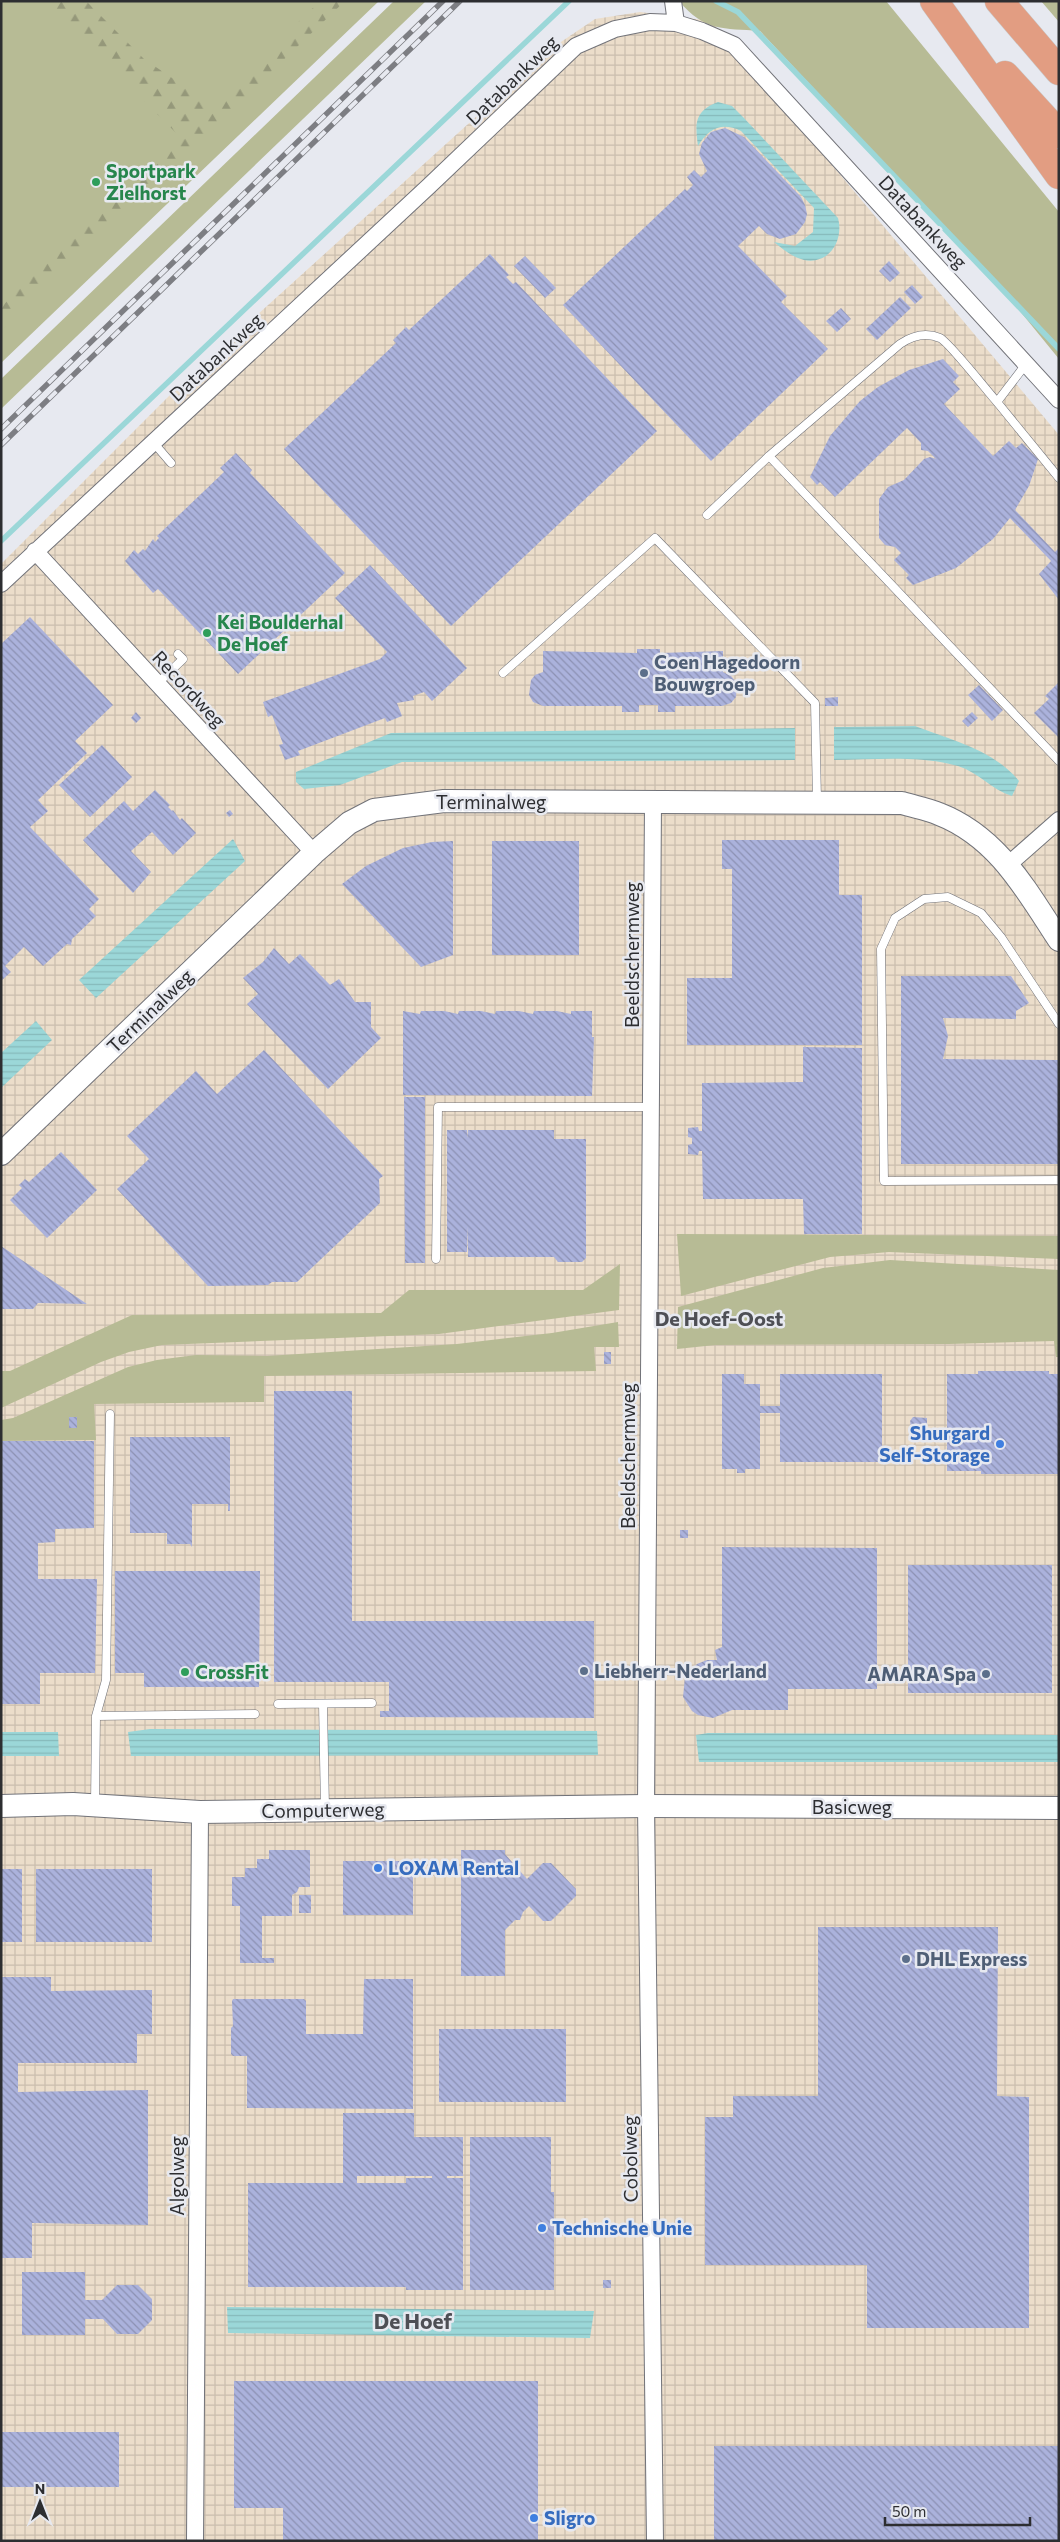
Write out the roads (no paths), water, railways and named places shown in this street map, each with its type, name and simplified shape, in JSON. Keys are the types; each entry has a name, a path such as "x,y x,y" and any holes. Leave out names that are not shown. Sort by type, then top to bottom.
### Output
{"highway":[{"path":"934,1 1059,175"},
{"path":"939,1 1059,134"},
{"path":"999,1 1059,71"}],"street":[{"path":"672,1 676,23"},
{"name":"Databankweg","path":"1,584 430,186 576,46 615,29 650,22 676,23 702,31 734,45 1059,400"},
{"name":"Recordweg","path":"35,551 314,853"},
{"name":"Terminalweg","path":"1,1154 314,853 357,819 374,810 407,804 444,801 653,804 817,802 902,804 940,814 975,834 1009,864 1059,940"},
{"name":"Beeldschermweg","path":"646,1806 653,804"},
{"path":"1009,864 1059,820"},
{"name":"Computerweg","path":"1,1806 95,1805 200,1812 646,1806"},
{"name":"Basicweg","path":"646,1806 1059,1808"},
{"name":"Cobolweg","path":"646,1806 655,2541"},
{"name":"Algolweg","path":"195,2541 200,1812"}],"lane":[{"path":"708,515 770,456 900,344 912,336 925,335 942,338 1059,478"},
{"path":"997,402 1026,364"},
{"path":"153,442 171,462"},
{"path":"770,456 1059,761"},
{"path":"503,673 655,538 814,703 817,802"},
{"path":"157,684 183,659 178,654"},
{"path":"1059,1024 982,913 948,897 924,899 895,918 882,949 884,1181 1059,1180"},
{"path":"436,1259 438,1107 650,1106"},
{"path":"95,1805 96,1716 106,1680 110,1414"},
{"path":"278,1704 372,1703"},
{"path":"323,1704 325,1810"},
{"path":"96,1716 255,1714"}],"water":[{"path":"718,102 732,106 838,218 839,234 837,242 828,254 813,260 804,260 792,255 774,242 795,246 813,232 814,208 741,131 728,127 716,128 698,146 696,131 700,114"},
{"path":"915,726 957,741 997,761 1019,781 1012,796 998,790 958,766 912,759 834,760 834,727"},
{"path":"795,728 795,760 402,762 340,785 304,789 296,782 296,772 391,733"},
{"path":"233,839 245,861 96,998 79,980"},
{"path":"36,1021 52,1040 1,1088 1,1053"},
{"path":"150,1729 597,1731 598,1755 131,1756 128,1732"},
{"path":"1,1732 58,1732 59,1756 1,1756"},
{"path":"708,1733 1059,1735 1059,1762 699,1762 696,1735"},
{"path":"227,2307 594,2311 590,2338 228,2333"}],"waterway":[{"path":"1,541 569,1"},
{"path":"716,1 738,12 1059,349"}],"railway":[{"path":"1,429 443,1"},
{"path":"1,445 460,1"}],"place":[{"name":"Sportpark Zielhorst","path":"96,182"},
{"name":"Kei Boulderhal De Hoef","path":"207,633"},
{"name":"Coen Hagedoorn Bouwgroep","path":"644,673"},
{"name":"Shurgard Self-Storage","path":"1000,1444"},
{"name":"Liebherr-Nederland","path":"584,1671"},
{"name":"CrossFit","path":"185,1672"},
{"name":"AMARA Spa","path":"986,1674"},
{"name":"LOXAM Rental","path":"378,1868"},
{"name":"DHL Express","path":"906,1959"},
{"name":"Technische Unie","path":"542,2228"},
{"name":"Sligro","path":"534,2518"}],"district":[{"name":"De Hoef-Oost","path":"719,1319"},
{"name":"De Hoef","path":"413,2322"}]}
